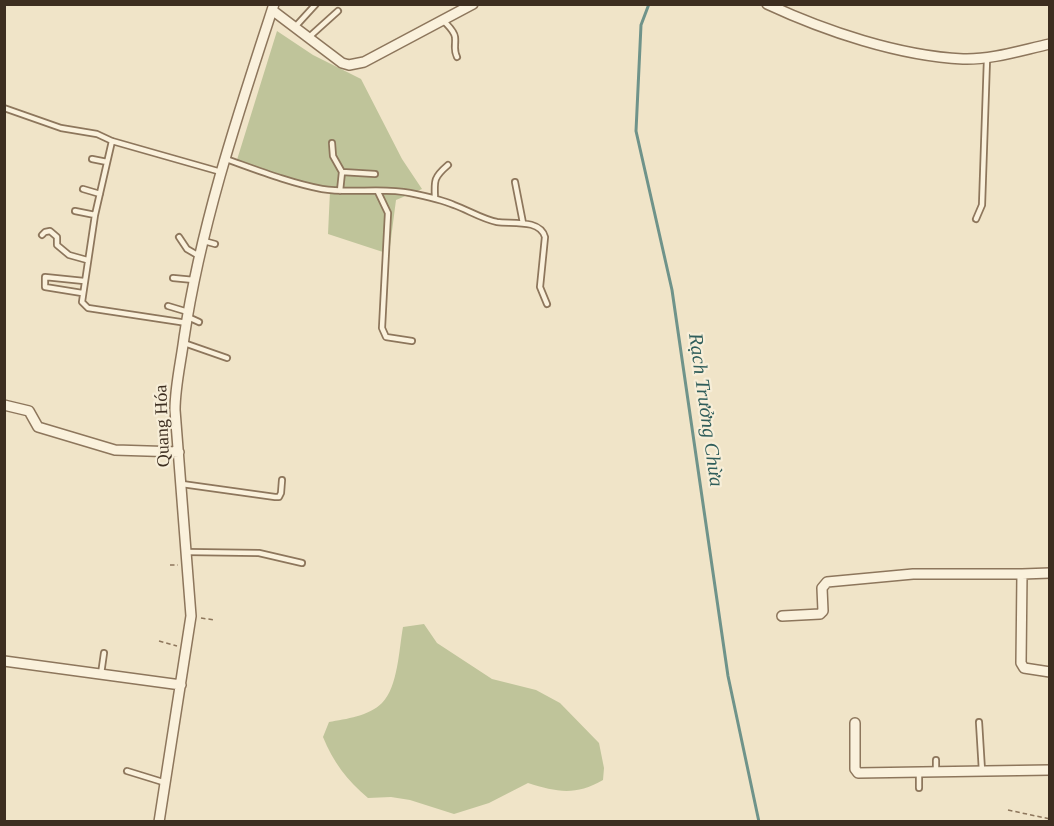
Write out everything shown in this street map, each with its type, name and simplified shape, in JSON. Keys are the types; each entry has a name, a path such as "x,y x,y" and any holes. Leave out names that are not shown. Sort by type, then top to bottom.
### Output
{"street":[{"path":"273,7 294,28 342,63 357,65 473,4"},
{"path":"767,4 878,45 964,59 987,57 1050,44"},
{"name":"Quang Hóa","path":"159,822 191,616 175,398 199,256 224,159 273,7"},
{"path":"4,405 29,411 38,427 107,448 143,452 178,452"},
{"path":"782,616 820,614 823,611 822,588 827,582 913,574 1050,573"},
{"path":"1022,574 1021,663 1024,668 1050,672"},
{"path":"4,661 68,665 101,674 181,685"},
{"path":"855,723 855,769 858,773 1050,770"}],"lane":[{"path":"294,28 316,4"},
{"path":"308,38 338,10"},
{"path":"443,20 452,30 455,38 453,50 457,57"},
{"path":"976,219 982,205 987,57"},
{"path":"4,108 61,128 97,134 112,141 221,172"},
{"path":"112,141 95,215 82,302 88,308 188,317"},
{"path":"332,143 333,156 342,172 340,191"},
{"path":"92,159 107,162"},
{"path":"224,159 321,189 400,192 435,198 495,222 523,223 544,231 540,287 548,304"},
{"path":"435,198 437,174 448,165"},
{"path":"342,172 375,174"},
{"path":"515,182 523,223"},
{"path":"83,189 100,194"},
{"path":"378,192 388,213 382,328 386,338 412,341"},
{"path":"75,211 95,215"},
{"path":"42,236 47,231 52,233 57,237 57,245 63,251 87,260"},
{"path":"179,237 187,249 199,256"},
{"path":"204,241 215,244"},
{"path":"82,293 45,287 45,277 84,281"},
{"path":"173,278 194,280"},
{"path":"168,306 200,322"},
{"path":"184,343 227,358"},
{"path":"182,484 279,497 282,480"},
{"path":"187,552 259,553 302,563"},
{"path":"101,674 104,653"},
{"path":"979,722 982,771"},
{"path":"936,760 936,773"},
{"path":"127,771 166,783"},
{"path":"918,788 919,773"}],"path":[{"path":"191,616 215,620"},
{"path":"159,641 187,649"},
{"path":"1008,810 1050,819"}],"green space":[{"path":"277,31 313,55 361,79 402,159 422,189 396,200 389,254 328,234 330,191 236,163"},
{"path":"424,624 437,643 492,679 536,690 560,703 599,743 604,768 603,780 584,788 566,791 528,783 489,803 454,814 410,800 391,797 368,798 341,770 323,737 329,722 364,714 382,703 395,678 403,627"}],"waterway":[{"name":"Rạch Trưởng Chừa","path":"649,4 641,25 636,131 672,290 728,676 759,822"}]}
